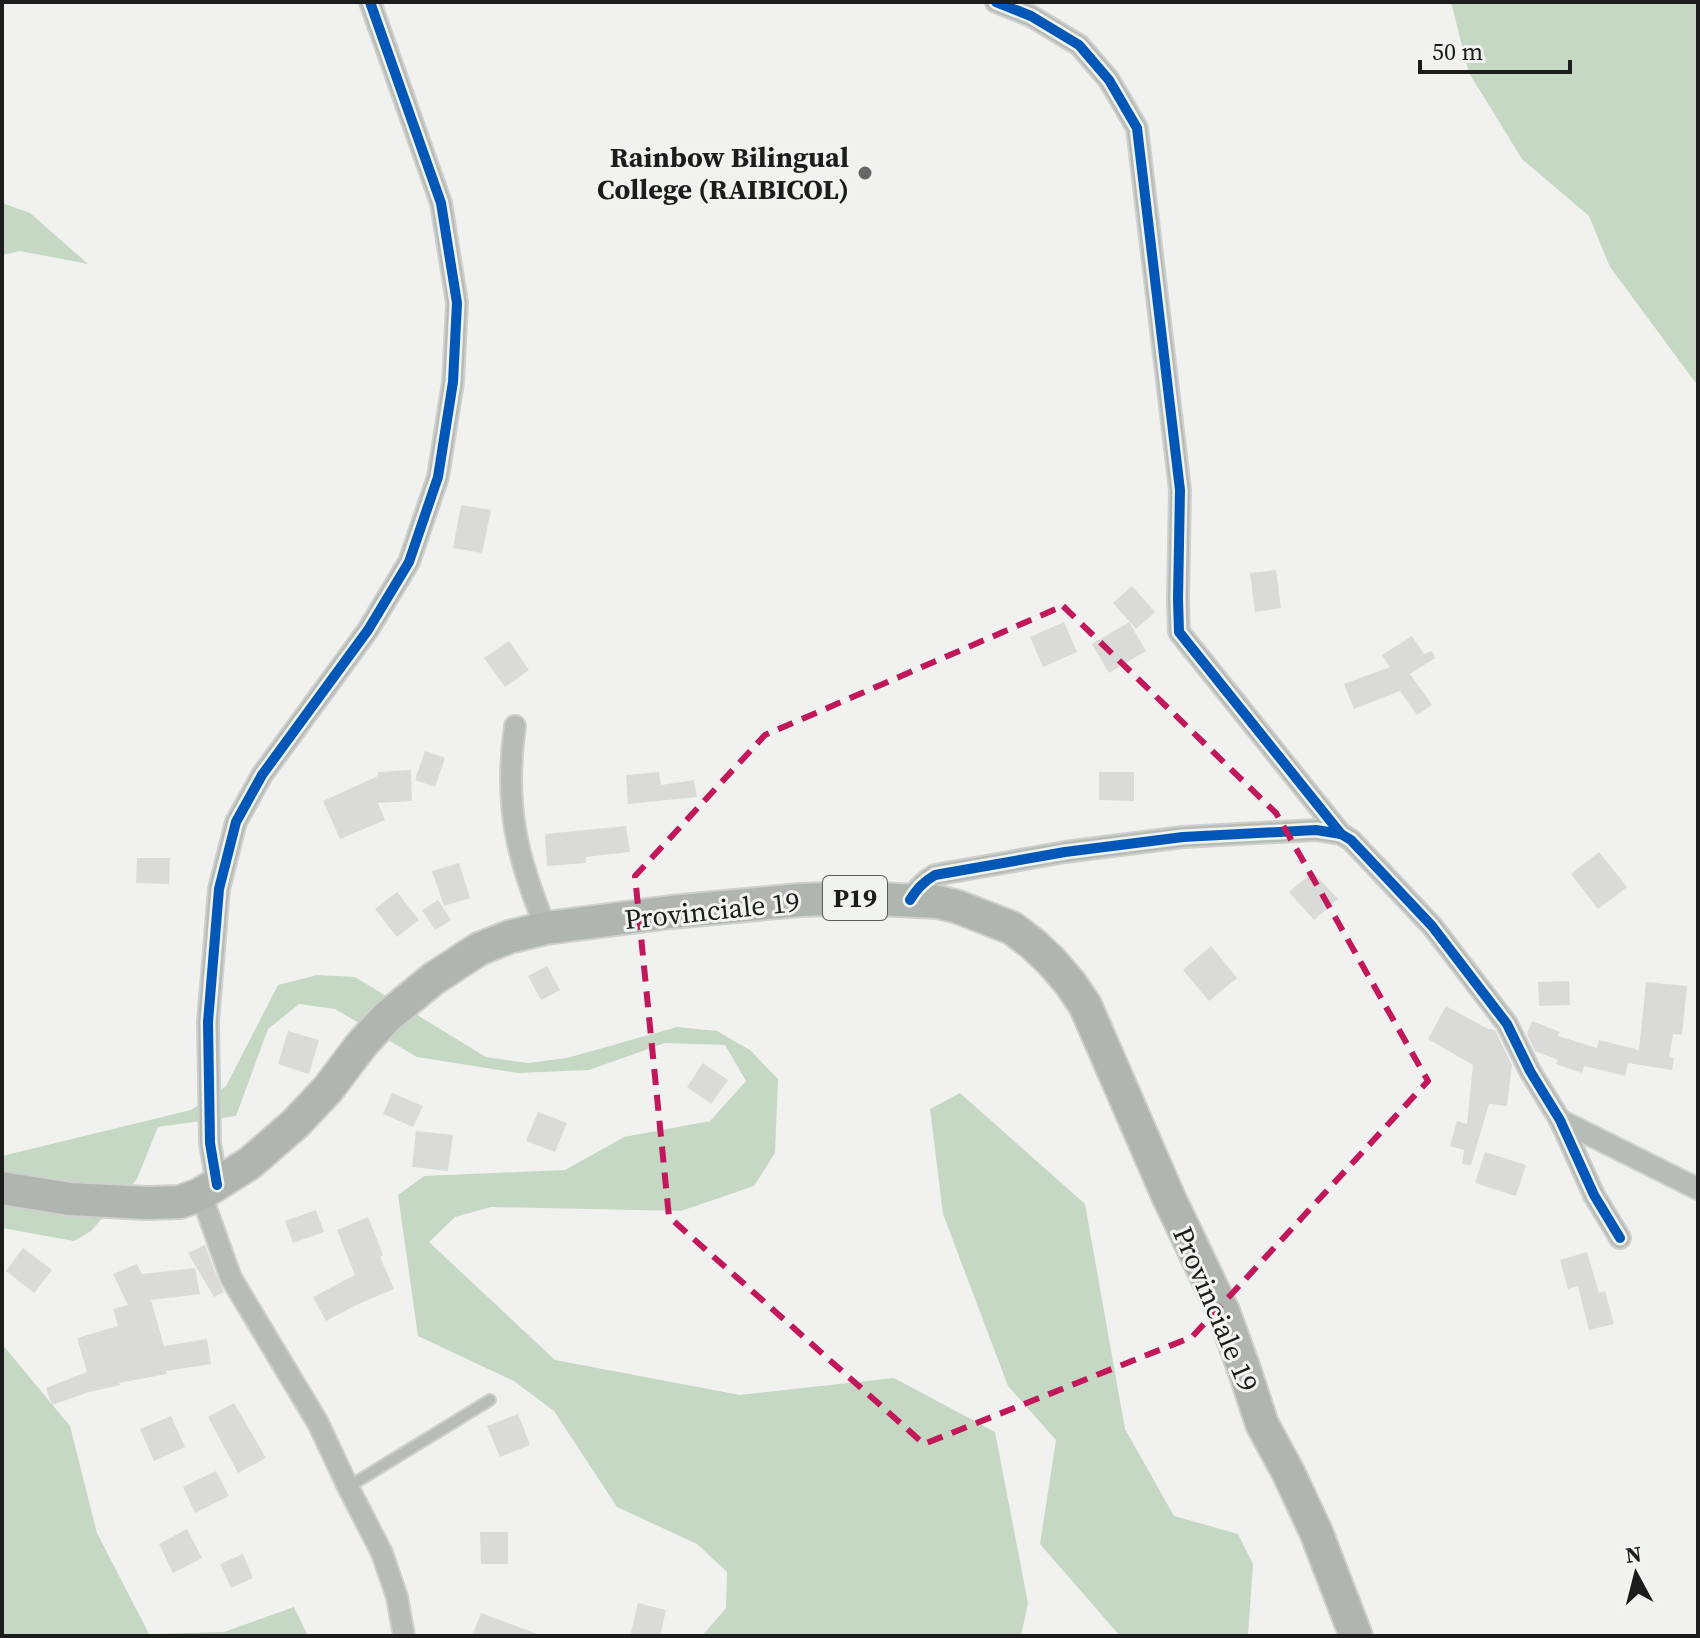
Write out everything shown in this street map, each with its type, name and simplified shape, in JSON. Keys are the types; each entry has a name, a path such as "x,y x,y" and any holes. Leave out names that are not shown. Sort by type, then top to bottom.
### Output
{"main road":[{"name":"Provinciale 19","path":"2,1188 70,1199 147,1203 180,1202 209,1190 250,1163 295,1124 379,1026 433,979 479,949 509,937 546,928 671,912 800,900 910,900 958,907 1012,928 1033,944 1070,983 1085,1005 1169,1198 1223,1311 1262,1424 1316,1532 1356,1636"}],"street":[{"path":"370,2 441,203 457,303 453,382 438,477 409,562 368,630 262,775 236,822 219,889 208,1022 209,1190 231,1278 318,1423 382,1553 397,1597 404,1636"},
{"path":"996,2 1031,16 1079,45 1109,80 1137,128 1180,490 1179,632 1341,834 1351,840 1432,926 1507,1024 1530,1071 1560,1120 1594,1195 1620,1238"},
{"path":"515,726 511,752 511,811 525,873 546,928"},
{"path":"910,900 924,881 935,875 1065,852 1183,837 1316,830 1341,834"},
{"path":"1560,1120 1698,1189"}],"lane":[{"path":"348,1487 490,1400"}],"highlighted area":[{"path":"1063,606 1276,813 1428,1081 1192,1337 924,1444 669,1217 635,876 765,735"}],"green space":[{"path":"1451,2 1698,2 1698,386 1610,267 1589,216 1522,159 1469,73"},
{"path":"2,203 30,213 88,264 20,251 2,255"},
{"path":"317,975 355,977 486,1057 528,1063 567,1058 677,1027 717,1031 750,1050 778,1079 775,1153 754,1186 681,1211 491,1207 455,1217 429,1242 555,1360 740,1395 894,1378 995,1432 1028,1603 1021,1636 702,1636 726,1608 727,1572 697,1544 617,1507 554,1411 514,1381 418,1336 398,1195 424,1176 565,1170 624,1137 710,1121 746,1081 725,1045 665,1043 589,1070 518,1073 417,1057 335,1009 299,1004 268,1029 236,1116 158,1127 137,1179 91,1231 74,1241 2,1228 2,1156 191,1110 226,1086 278,985"},
{"path":"960,1093 1085,1204 1125,1429 1174,1516 1238,1534 1253,1564 1248,1636 1120,1636 1040,1544 1056,1440 1008,1386 943,1214 930,1109"},
{"path":"2,1344 70,1426 97,1533 149,1634 224,1632 294,1607 308,1636 2,1636"}],"building":[{"path":"461,505 491,510 482,553 453,548"},
{"path":"1276,570 1281,608 1255,612 1250,573"},
{"path":"1132,586 1155,612 1136,629 1113,603"},
{"path":"1064,622 1077,652 1043,667 1030,637"},
{"path":"1129,622 1146,651 1109,673 1092,644"},
{"path":"1412,636 1424,654 1432,651 1435,658 1410,674 1432,705 1417,715 1400,691 1354,709 1344,684 1390,667 1382,655"},
{"path":"509,641 529,670 505,687 484,658"},
{"path":"425,751 445,758 435,787 415,780"},
{"path":"411,770 412,801 378,803 385,820 340,839 323,801 378,776 378,772"},
{"path":"659,772 661,785 694,780 697,797 628,804 626,775"},
{"path":"1099,772 1134,772 1134,801 1099,800"},
{"path":"626,826 630,852 586,857 586,863 547,866 545,834"},
{"path":"1599,852 1627,887 1598,909 1571,874"},
{"path":"137,858 170,858 169,884 136,883"},
{"path":"459,863 470,898 444,906 432,871"},
{"path":"1313,872 1338,899 1314,920 1289,892"},
{"path":"397,892 419,920 397,937 375,909"},
{"path":"438,900 451,920 435,930 422,910"},
{"path":"1211,946 1237,978 1209,1001 1183,970"},
{"path":"547,966 560,990 541,1000 528,976"},
{"path":"1569,981 1570,1005 1539,1006 1538,982"},
{"path":"1646,982 1687,986 1682,1035 1673,1034 1669,1057 1674,1058 1672,1070 1628,1063 1625,1076 1584,1066 1582,1073 1556,1064 1558,1060 1535,1051 1527,1034 1532,1021 1560,1032 1558,1036 1597,1048 1599,1040 1639,1050"},
{"path":"1446,1006 1495,1030 1512,1065 1507,1106 1489,1104 1471,1165 1462,1164 1464,1150 1450,1146 1457,1121 1467,1124 1473,1065 1428,1039"},
{"path":"288,1031 319,1040 309,1074 278,1064"},
{"path":"703,1063 728,1080 711,1104 687,1087"},
{"path":"392,1093 423,1106 413,1127 383,1114"},
{"path":"538,1112 567,1123 555,1152 526,1141"},
{"path":"416,1131 453,1135 448,1171 412,1167"},
{"path":"1485,1152 1526,1165 1516,1196 1475,1183"},
{"path":"316,1210 324,1232 293,1243 285,1221"},
{"path":"368,1217 394,1289 326,1321 313,1297 355,1275 337,1230"},
{"path":"205,1245 224,1292 214,1297 188,1253"},
{"path":"23,1248 52,1270 34,1293 6,1271"},
{"path":"1587,1252 1599,1293 1605,1291 1614,1324 1589,1330 1578,1286 1568,1289 1560,1260"},
{"path":"137,1264 142,1274 195,1268 200,1294 151,1300 164,1346 207,1339 211,1364 119,1383 52,1405 46,1388 87,1372 77,1338 118,1326 113,1309 128,1305 113,1274"},
{"path":"234,1403 266,1458 238,1473 208,1417"},
{"path":"518,1414 530,1445 500,1457 487,1426"},
{"path":"171,1416 185,1447 154,1461 140,1429"},
{"path":"216,1471 229,1496 195,1513 183,1487"},
{"path":"187,1529 202,1558 173,1573 159,1544"},
{"path":"480,1532 508,1532 508,1564 481,1564"},
{"path":"243,1554 253,1578 231,1588 220,1564"},
{"path":"638,1603 666,1610 660,1636 630,1636"},
{"path":"481,1613 538,1634 472,1636"}],"cycle path":[{"path":"217,1185 210,1143 208,1022 219,889 236,822 262,775 368,630 409,562 438,477 453,382 457,303 441,203 370,2"},
{"path":"996,2 1031,16 1079,45 1109,80 1137,128 1180,490 1179,632 1341,834"},
{"path":"910,900 935,875 1065,852 1183,837 1316,830 1341,834 1351,840 1432,926 1507,1024 1530,1071 1560,1120 1594,1195 1620,1238"}],"place":[{"name":"Rainbow Bilingual College (RAIBICOL)","path":"865,173"}]}
